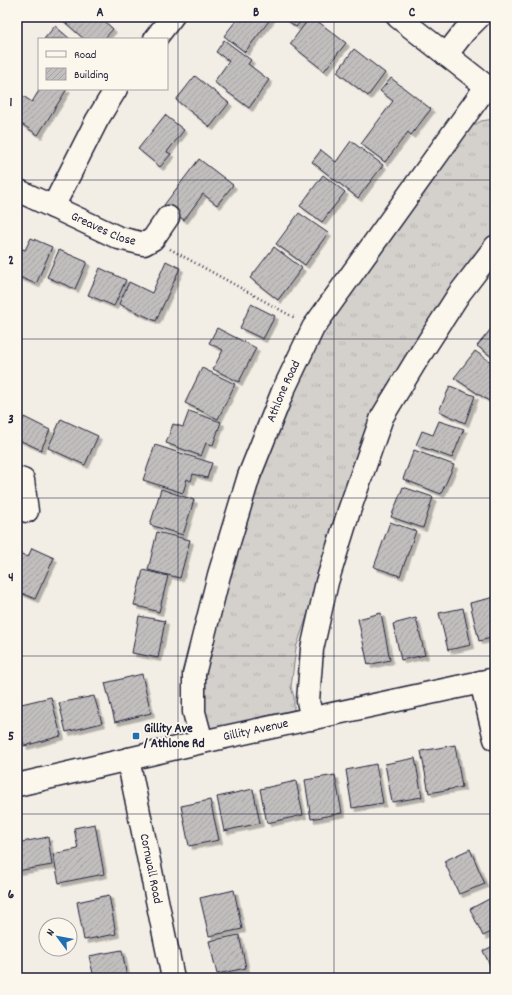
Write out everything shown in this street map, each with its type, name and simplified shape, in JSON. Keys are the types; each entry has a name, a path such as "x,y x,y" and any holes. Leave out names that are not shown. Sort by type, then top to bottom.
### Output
{"street":[{"path":"156,38 172,17"},
{"path":"398,17 490,90"},
{"path":"446,55 464,32 479,17"},
{"path":"53,207 98,120 115,90"},
{"name":"Athlone Road","path":"202,742 194,712 194,674 219,575 249,476 283,391 313,328 490,90"},
{"name":"Greaves Close","path":"17,190 119,238 144,244 153,239 168,217"},
{"path":"312,719 308,701 312,650 327,582 349,511 382,417 459,294 495,247"},
{"path":"17,478 24,480 27,511"},
{"path":"488,681 495,739"},
{"name":"Gillity Avenue","path":"17,785 202,742 488,681"},
{"name":"Cornwall Road","path":"128,759 173,978"}],"path":[{"path":"153,239 313,328"}],"green space":[{"path":"494,119 495,237 449,296 320,578 296,648 291,687 294,697 294,709 286,718 221,734 207,726 194,693 236,539 309,345 471,127 481,121"}],"building":[{"path":"100,17 113,29 105,38 83,38 60,18"},
{"path":"239,17 272,17 245,52 224,36"},
{"path":"283,17 304,17 296,27"},
{"path":"310,17 346,43 324,71 290,44"},
{"path":"55,26 69,38 45,38"},
{"path":"224,40 251,60 248,64 269,80 249,108 214,82 229,61 216,52"},
{"path":"354,49 385,73 368,96 337,72"},
{"path":"195,76 229,103 210,127 176,100"},
{"path":"391,78 431,109 411,135 408,132 385,162 361,144 393,101 380,91"},
{"path":"39,90 66,90 38,135 17,121 17,92 32,102"},
{"path":"165,115 184,130 167,152 171,154 160,167 138,149"},
{"path":"351,141 383,165 358,198 312,162 321,150 336,162"},
{"path":"199,159 233,185 217,205 203,194 184,220 164,205"},
{"path":"323,175 345,192 322,222 300,206"},
{"path":"299,213 328,233 305,265 276,244"},
{"path":"31,238 52,247 36,284 17,276 17,247 25,250"},
{"path":"274,247 302,268 278,300 250,278"},
{"path":"59,250 87,262 75,289 47,277"},
{"path":"166,261 180,268 156,321 119,304 129,282 152,293"},
{"path":"100,268 126,280 114,306 88,295"},
{"path":"251,304 275,316 263,339 240,328"},
{"path":"495,324 495,359 477,346"},
{"path":"217,328 256,348 239,382 213,369 223,350 209,343"},
{"path":"475,351 495,365 495,398 492,403 454,378"},
{"path":"202,368 235,384 218,419 185,403"},
{"path":"450,386 475,396 465,423 439,411"},
{"path":"189,411 221,422 213,445 206,443 201,456 166,443 173,424 183,427"},
{"path":"24,417 50,430 41,450 17,439 17,431"},
{"path":"61,419 98,436 85,465 48,448"},
{"path":"439,421 464,429 452,458 416,445 422,431 433,435"},
{"path":"155,445 212,463 207,478 193,474 191,481 187,479 183,493 143,480"},
{"path":"414,450 454,465 441,494 403,479"},
{"path":"403,487 433,497 423,528 391,517"},
{"path":"161,489 194,500 183,535 150,525"},
{"path":"390,522 416,531 400,576 374,567"},
{"path":"157,532 190,540 180,578 148,570"},
{"path":"32,548 54,558 35,599 17,591 21,582 17,580 17,552 28,557"},
{"path":"143,570 168,576 159,612 134,605"},
{"path":"495,597 495,637 479,641 470,603"},
{"path":"463,608 471,645 448,650 439,613"},
{"path":"381,613 390,660 368,665 358,619"},
{"path":"139,616 165,621 158,658 132,653"},
{"path":"416,618 425,655 401,660 393,624"},
{"path":"142,674 151,713 115,722 105,683"},
{"path":"94,696 102,723 66,732 59,703"},
{"path":"51,697 61,736 24,746 17,715 17,705"},
{"path":"455,745 462,787 429,793 421,751"},
{"path":"415,758 422,797 392,802 385,764"},
{"path":"376,764 383,803 352,808 346,770"},
{"path":"335,775 342,813 311,819 305,780"},
{"path":"296,781 303,815 267,823 260,789"},
{"path":"253,789 260,823 224,831 217,797"},
{"path":"210,800 219,840 189,846 181,806"},
{"path":"95,824 104,874 59,883 53,854 78,849 74,828"},
{"path":"48,837 52,865 17,871 17,843"},
{"path":"470,849 485,884 459,894 444,861"},
{"path":"234,890 242,929 209,936 200,898"},
{"path":"109,895 116,934 84,940 77,902"},
{"path":"491,898 495,906 495,930 483,936 470,909"},
{"path":"239,935 246,968 217,974 209,941"},
{"path":"495,945 495,975 483,951"},
{"path":"122,950 127,978 94,978 89,956"}],"place":[{"name":"Gillity Ave / Athlone Rd","path":"136,736"}]}
